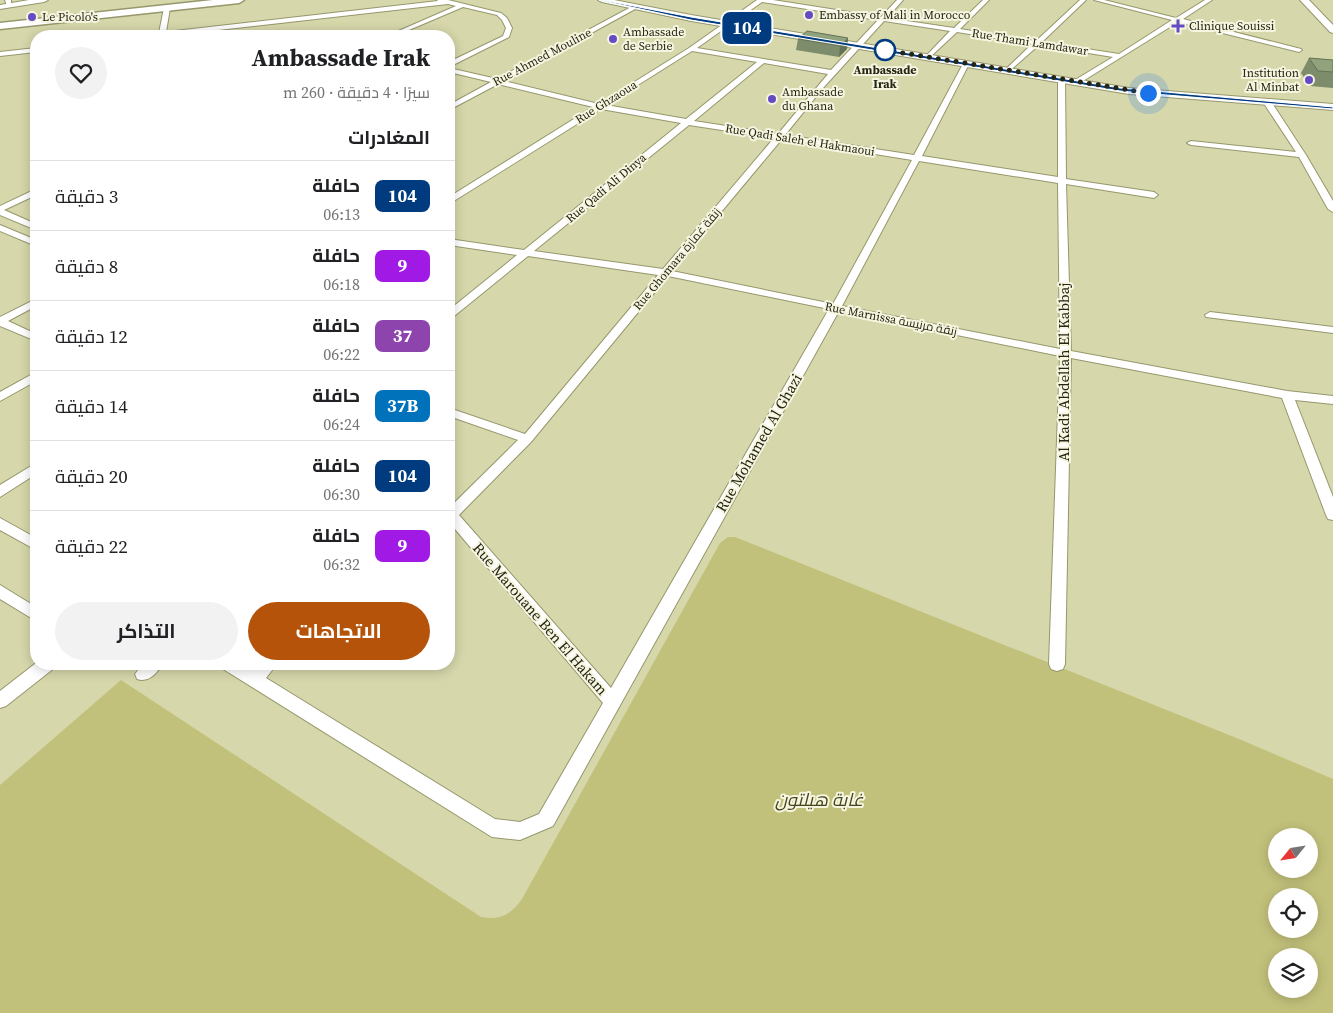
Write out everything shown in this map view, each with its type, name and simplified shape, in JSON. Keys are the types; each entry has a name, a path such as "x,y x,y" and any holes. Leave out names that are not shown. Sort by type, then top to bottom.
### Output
{"main road":[{"path":"5,4 36,0"},
{"path":"5,4 44,0"},
{"path":"0,25 215,0"},
{"path":"0,25 239,0"},
{"path":"602,0 729,25 1148,93 1333,107"},
{"path":"1304,0 1333,30"}],"street":[{"path":"438,0 499,14 505,19 509,28 506,37 455,62"},
{"path":"404,30 474,0"},
{"name":"Rue Thami Lamdawar","path":"761,0 1121,56"},
{"name":"Rue Ghzaoua","path":"455,197 597,106 729,25 761,0"},
{"name":"Rue Ghomara زنقة غمارة","path":"455,510 527,439 856,46 900,0"},
{"path":"928,57 986,0"},
{"path":"1007,71 1083,0"},
{"path":"1097,0 1299,50"},
{"path":"1078,82 1208,0"},
{"path":"228,30 448,2"},
{"name":"Rue Ahmed Mouline","path":"455,105 635,7"},
{"path":"163,30 167,8"},
{"path":"691,49 834,73"},
{"path":"0,54 30,51"},
{"name":"Rue Qadi Ali Dinya","path":"455,310 527,254 763,61"},
{"name":"Rue Mohamed Al Ghazi","path":"254,679 492,828 512,833 530,829 546,820 836,308 918,158 966,64"},
{"name":"Rue Qadi Saleh el Hakmaoui","path":"455,72 597,106 780,137 1154,195"},
{"name":"Al Kadi Abdellah El Kabbaj","path":"1057,664 1066,354 1062,80"},
{"path":"1267,102 1302,155 1333,209"},
{"path":"1191,143 1302,155"},
{"path":"0,210 30,195"},
{"path":"0,210 30,224"},
{"path":"0,228 30,240"},
{"name":"Rue Marnissa زنقة مرنيسة","path":"455,243 666,273 1066,354 1287,394 1333,400"},
{"path":"0,321 30,305"},
{"path":"1210,315 1333,330"},
{"path":"0,321 30,335"},
{"path":"0,397 30,380"},
{"path":"1287,394 1333,515"},
{"path":"455,414 527,439"},
{"path":"0,492 30,472"},
{"name":"Rue Marouane Ben El Hakam","path":"455,521 612,701"},
{"path":"0,523 30,541"},
{"path":"0,591 30,611"},
{"path":"0,701 39,670"},
{"path":"239,670 254,679 263,670"}],"green space":[{"name":"غابة هيلتون","path":"728,537 735,537 1239,739 1333,779 1333,1013 0,1013 0,785 121,680 481,917 494,918 504,915 514,909 522,899 720,543"}],"building":[{"path":"807,31 848,38 840,46 798,39"},
{"path":"1309,58 1333,60 1333,72 1318,71"}],"bus line":[{"name":"104","path":"602,0 691,18 1120,89 1148,93 1333,107"}],"place":[{"name":"Embassy of Mali in Morocco","path":"809,15"},
{"name":"Le Picolo's","path":"32,17"},
{"name":"Clinique Souissi","path":"1178,26"},
{"name":"Ambassade de Serbie","path":"613,39"},
{"name":"Ambassade Irak","path":"885,50"},
{"name":"Institution Al Minbat","path":"1309,80"},
{"name":"Ambassade du Ghana","path":"772,99"}],"route":[{"path":"885,50 1148,93"}]}
